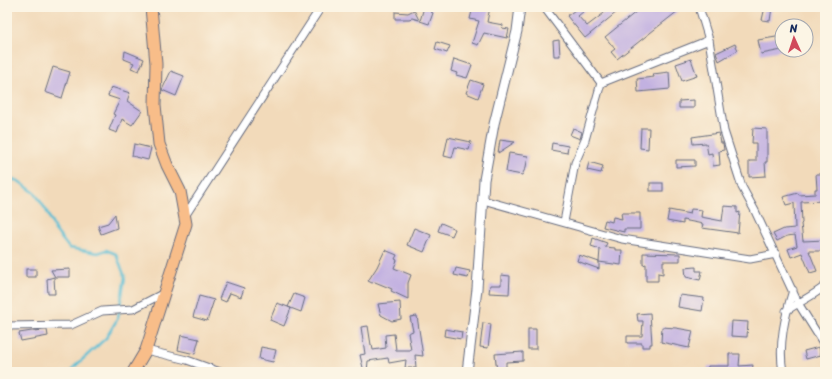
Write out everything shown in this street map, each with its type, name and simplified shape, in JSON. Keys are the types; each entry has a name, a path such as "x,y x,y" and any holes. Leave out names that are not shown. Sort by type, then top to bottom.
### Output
{"main road":[{"path":"133,372 146,350 186,224 180,191 167,166 159,144 155,105 156,64 151,7"}],"street":[{"path":"184,216 321,7"},
{"path":"467,372 477,289 487,154 517,32 520,7"},
{"path":"544,7 601,83"},
{"path":"699,7 709,40 724,131 742,187 776,254 798,303 825,346"},
{"path":"601,83 709,40"},
{"path":"564,222 575,163 585,140 601,83"},
{"path":"483,200 622,238 750,259 776,254"},
{"path":"786,311 815,294 825,286"},
{"path":"783,372 782,350 786,311 793,290"},
{"path":"7,326 71,325 102,311 133,309 164,293"},
{"path":"146,350 187,360 220,372"}],"building":[{"path":"424,7 433,7 431,12 433,13 429,24 420,21"},
{"path":"473,7 490,7 487,22 503,25 502,28 509,29 507,38 484,33 478,45 472,43 479,21 470,19"},
{"path":"579,7 589,7 578,16 587,26 612,7 623,7 585,38 567,16"},
{"path":"642,7 683,7 617,59 611,52 615,49 605,37"},
{"path":"765,7 772,7 770,21 762,20"},
{"path":"414,10 419,20 412,18 395,19 395,12 408,13"},
{"path":"774,37 774,52 761,54 758,40"},
{"path":"559,40 560,56 554,56 553,41"},
{"path":"437,42 450,46 447,53 435,49"},
{"path":"735,44 738,50 719,61 716,53"},
{"path":"125,51 144,59 139,71 131,68 134,63 124,59"},
{"path":"454,59 472,65 467,78 456,75 457,73 451,71"},
{"path":"691,59 697,76 682,81 676,64"},
{"path":"53,67 70,72 62,98 45,92"},
{"path":"171,71 184,76 176,96 162,90"},
{"path":"669,72 670,89 638,92 637,79 654,77 653,74"},
{"path":"471,80 483,84 478,98 466,93"},
{"path":"111,87 130,93 127,101 142,111 132,125 122,119 117,133 109,130 115,115 113,114 120,100 108,96"},
{"path":"694,100 694,108 679,108 679,101"},
{"path":"573,128 582,132 580,139 570,135"},
{"path":"641,128 649,128 648,149 640,148"},
{"path":"753,128 767,129 767,162 765,162 766,176 749,177 749,161 756,161 756,143 752,143"},
{"path":"719,133 724,150 719,151 720,165 713,166 712,153 708,154 706,143 693,144 692,137"},
{"path":"448,137 471,142 469,150 455,147 452,158 444,156"},
{"path":"500,140 507,141 515,142 498,153"},
{"path":"552,143 568,146 567,153 551,150"},
{"path":"134,144 151,148 148,160 132,156"},
{"path":"509,153 528,156 526,167 522,175 506,172"},
{"path":"676,160 695,160 695,166 676,167"},
{"path":"589,162 603,166 601,173 587,170"},
{"path":"816,174 822,174 823,201 801,202 801,224 803,241 825,240 825,251 809,251 817,271 810,273 802,253 791,257 788,249 797,246 795,235 787,236 777,241 773,234 784,229 795,228 794,203 786,205 783,197 798,193 799,195 815,194 815,189 817,189"},
{"path":"650,183 663,183 663,191 650,191"},
{"path":"724,206 737,207 737,213 740,212 738,233 702,228 703,224 683,220 683,224 667,221 669,210 690,214 691,209 702,210 701,217 722,221"},
{"path":"621,213 640,213 640,229 624,229 624,232 603,227 605,220 612,222 613,217 622,219"},
{"path":"115,214 117,228 101,234 98,226 108,223"},
{"path":"441,223 455,229 452,236 438,231"},
{"path":"414,228 431,235 424,252 407,245"},
{"path":"593,238 607,243 605,247 615,248 615,250 622,250 621,265 599,262 600,249 591,246"},
{"path":"385,250 397,255 394,268 411,275 408,283 408,299 391,291 392,289 375,282 372,283 368,281"},
{"path":"643,253 680,254 680,261 663,261 663,274 658,273 658,281 646,281 646,264 643,265"},
{"path":"579,255 599,262 599,269 577,261"},
{"path":"696,267 696,271 702,271 700,280 686,277 685,268"},
{"path":"456,268 470,271 468,278 454,275"},
{"path":"26,269 36,269 36,277 26,277"},
{"path":"70,269 70,277 55,277 51,270"},
{"path":"501,275 510,276 509,294 489,293 490,285 501,285"},
{"path":"54,277 55,294 48,294 47,279"},
{"path":"226,282 244,288 241,297 230,293 226,302 219,299"},
{"path":"294,294 305,298 301,312 288,307"},
{"path":"680,295 704,298 702,311 678,307"},
{"path":"199,296 214,300 207,321 193,317"},
{"path":"400,302 401,319 392,321 381,315 378,304"},
{"path":"277,303 291,308 284,326 270,320"},
{"path":"650,313 652,344 650,344 650,347 642,347 642,343 627,343 627,336 642,336 643,321 638,321 637,314"},
{"path":"417,316 423,356 415,355 416,368 405,368 406,360 389,363 388,358 368,361 367,372 364,372 360,355 365,354 361,327 368,326 373,350 386,348 385,335 394,334 396,350 411,350 408,333 413,331 410,317"},
{"path":"732,321 748,322 747,337 731,336"},
{"path":"483,323 491,324 488,348 480,347"},
{"path":"662,327 693,331 689,348 661,342"},
{"path":"445,329 462,332 461,339 444,336"},
{"path":"528,329 536,329 536,349 528,349"},
{"path":"47,330 48,336 21,341 19,333"},
{"path":"181,335 199,339 195,354 178,350"},
{"path":"261,347 276,350 273,362 259,359"},
{"path":"819,347 821,355 806,359 804,351"},
{"path":"523,352 523,361 506,362 506,371 497,372 495,354"},
{"path":"729,354 740,354 739,366 753,365 752,372 707,372 708,366 729,366"}],"waterway":[{"path":"7,180 17,180 35,193 46,210 55,230 69,248 98,253 106,250 116,254 125,277 118,318 106,338 73,368 72,372"}]}
